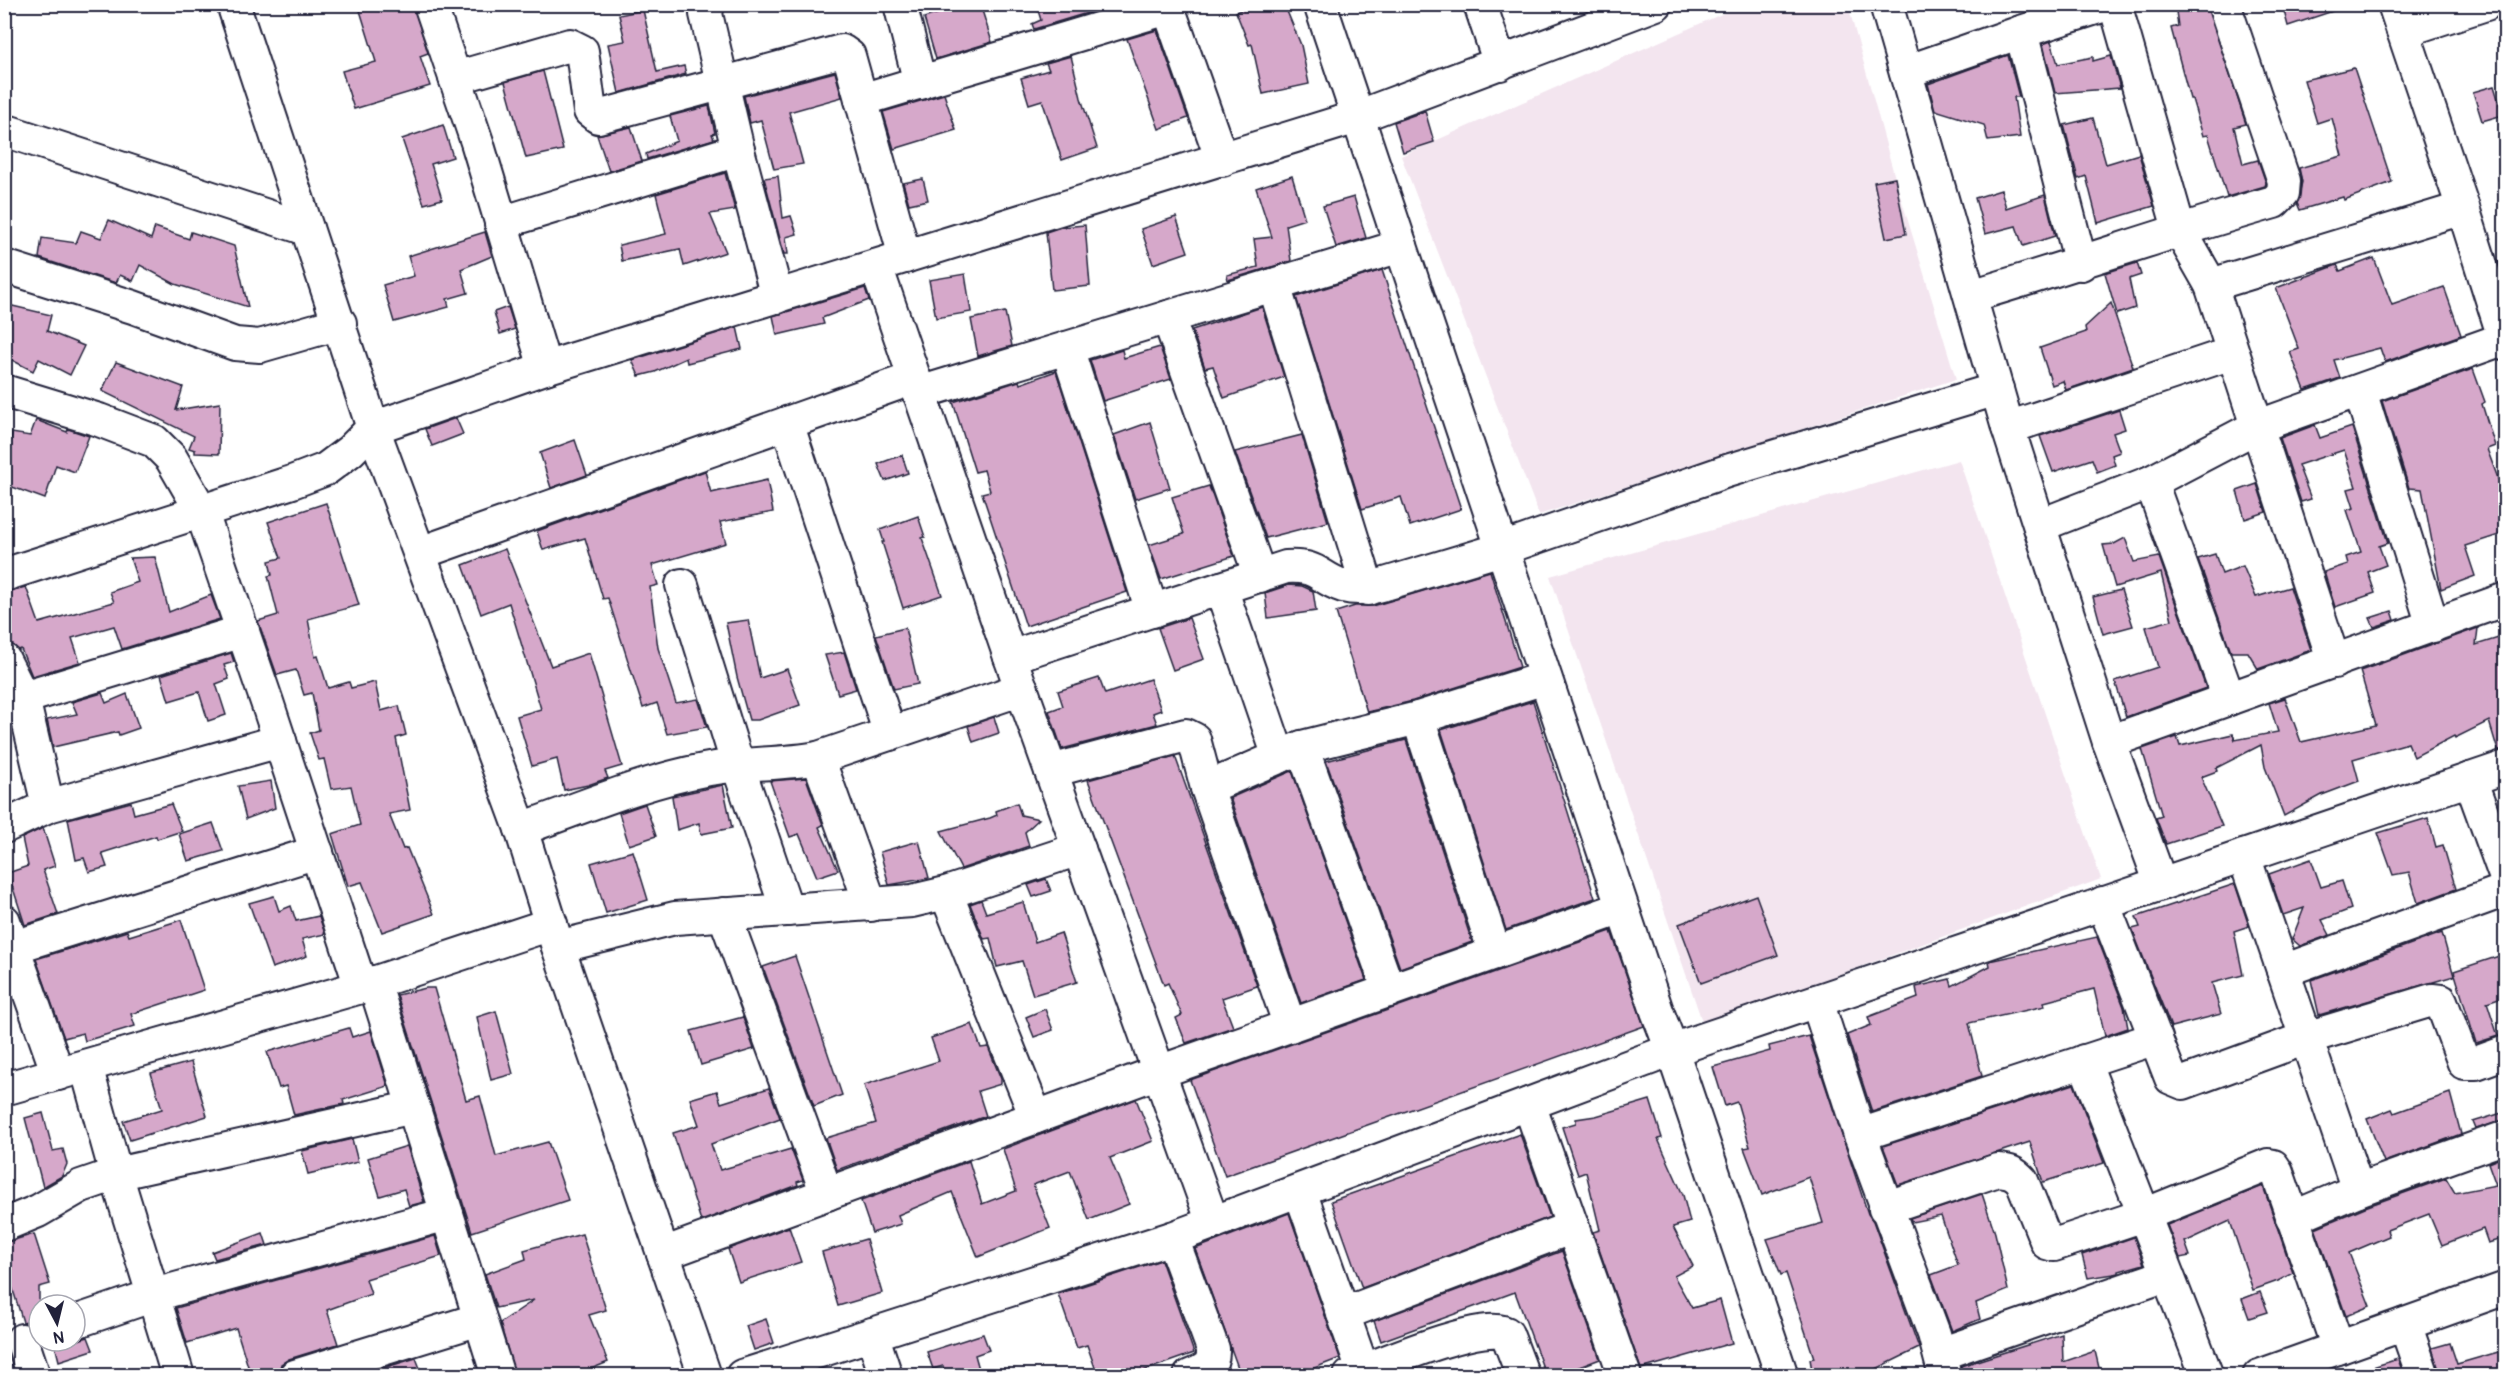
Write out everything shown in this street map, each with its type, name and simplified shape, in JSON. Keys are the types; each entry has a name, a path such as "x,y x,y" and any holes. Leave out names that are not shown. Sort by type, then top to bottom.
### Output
{"street":[{"path":"233,4 373,428 521,829 554,935 705,1376"},
{"path":"430,4 545,368"},
{"path":"708,4 706,14 738,150 777,297"},
{"path":"900,4 920,83"},
{"path":"1320,4 1622,908 1782,1376"},
{"path":"1480,4 1500,64"},
{"path":"4,575 326,469 350,451 373,428 545,368 1357,117 1656,4"},
{"path":"1886,4 2008,428 2109,742 2161,884"},
{"path":"1906,72 2108,4"},
{"path":"2115,4 2179,229 2211,285 2334,662"},
{"path":"1971,296 2081,264 2179,229 2274,202 2283,193 2284,181 2224,4"},
{"path":"2041,525 2151,482 2256,427 2504,342 2463,208 2398,18 2487,4"},
{"path":"861,100 1168,6 1222,159"},
{"path":"2021,32 2081,264"},
{"path":"455,78 570,45 582,51 590,111 598,117 842,51 849,56 905,257"},
{"path":"4,130 307,229"},
{"path":"501,223 738,150"},
{"path":"2211,285 2463,208"},
{"path":"420,553 788,423 917,386 1067,348 1401,246"},
{"path":"4,266 133,306 235,344 260,346 340,323"},
{"path":"876,266 1010,657 1213,1223"},
{"path":"1274,285 1368,589"},
{"path":"1168,317 1220,469 1260,576"},
{"path":"1067,348 1152,611"},
{"path":"2008,428 2232,353"},
{"path":"1010,657 1286,567 1304,566 1343,585 1368,589 1502,549 1727,471 1997,389"},
{"path":"4,391 99,420 154,441 171,458 201,510 317,852 414,1107 498,1376"},
{"path":"2360,391 2433,626"},
{"path":"788,423 890,734"},
{"path":"2151,482 2229,699"},
{"path":"682,585 738,766 787,910"},
{"path":"1221,588 1389,991"},
{"path":"2109,742 2505,599"},
{"path":"23,698 243,631"},
{"path":"4,660 23,698 48,806"},
{"path":"1207,788 1290,752 1418,718 1545,678"},
{"path":"521,829 681,775 722,766 785,764 818,758 1022,688"},
{"path":"1418,718 1495,953"},
{"path":"1051,771 1186,735 1194,739 1207,788 1290,1026"},
{"path":"4,827 48,806 280,741"},
{"path":"818,758 871,905"},
{"path":"741,1376 1172,1238 1672,1050 2505,767"},
{"path":"2470,779 2505,878"},
{"path":"4,1089 367,985 554,935 660,920 912,901 946,893 1079,849"},
{"path":"178,1376 116,1174 72,1070 9,934 317,852"},
{"path":"2244,856 2358,1190"},
{"path":"2283,971 2505,890"},
{"path":"946,893 1036,1118"},
{"path":"2103,903 2171,1078 2183,1083 2306,1038 2437,999 2441,1001 2464,1063 2476,1063 2505,1052"},
{"path":"663,1254 1159,1072 1622,908"},
{"path":"724,914 827,1194"},
{"path":"1817,1001 1885,1208 1943,1365 2167,1275"},
{"path":"1860,1135 2156,1038"},
{"path":"2084,1061 2207,1376"},
{"path":"1529,1104 1625,1376"},
{"path":"4,1225 38,1210 81,1186 116,1174 414,1107"},
{"path":"2292,1218 2358,1190 2505,1137"},
{"path":"1885,1208 1998,1170 2015,1173 2022,1180 2048,1243 2054,1245 2144,1215 2268,1165 2273,1166 2338,1348"},
{"path":"1300,1191 1343,1314 1359,1374 1449,1340 1493,1329 1507,1334 1523,1376"},
{"path":"87,1318 154,1295 447,1214"},
{"path":"1343,1314 1573,1227"},
{"path":"1172,1238 1213,1349 1212,1363 1203,1373"},
{"path":"2266,1374 2505,1288"},
{"path":"295,1376 480,1319"},
{"path":"2405,1324 2423,1376"},
{"path":"872,1334 886,1376"},
{"path":"22,1340 34,1376"}],"shaded area":[{"path":"1742,5 1848,5 1895,178 1956,379 1539,515 1401,156"},
{"path":"1959,460 2101,879 1703,1024 1550,576"}],"building":[{"path":"358,4 413,4 428,53 420,56 430,86 354,109 342,71 376,62"},
{"path":"967,4 980,4 992,42 936,59 924,18"},
{"path":"1036,4 1117,4 1034,29 1032,24 1041,20"},
{"path":"1255,4 1284,4 1301,45 1309,84 1263,94 1252,44 1249,45 1236,12"},
{"path":"2175,4 2207,4 2246,124 2234,127 2243,164 2258,160 2265,186 2227,197 2208,135 2203,136 2192,99 2190,99 2171,28 2178,26"},
{"path":"2282,4 2342,4 2342,8 2288,26"},
{"path":"643,10 657,72 684,66 686,74 619,93 608,44 625,41 619,15"},
{"path":"1157,30 1188,118 1159,129 1127,39"},
{"path":"2051,41 2058,64 2093,57 2093,61 2111,56 2120,88 2055,93 2043,44"},
{"path":"2008,55 2019,97 2014,97 2020,137 1988,141 1984,125 1935,110 1928,84"},
{"path":"1071,56 1097,148 1062,160 1042,100 1029,104 1021,78 1049,70 1046,63"},
{"path":"2354,68 2392,182 2344,200 2343,197 2300,210 2297,203 2302,182 2299,168 2342,156 2332,118 2317,123 2304,80"},
{"path":"543,71 563,150 526,158 505,82"},
{"path":"835,72 842,97 789,112 803,164 774,169 761,120 750,123 744,96"},
{"path":"2494,86 2503,115 2482,121 2473,92"},
{"path":"944,94 956,130 894,149 883,112"},
{"path":"709,106 715,133 712,134 714,139 647,159 646,154 677,141 670,116"},
{"path":"1425,111 1434,142 1403,152 1394,122"},
{"path":"2093,118 2106,164 2139,154 2154,206 2098,223 2086,176 2078,179 2064,125"},
{"path":"443,125 453,157 431,164 442,199 424,204 402,139"},
{"path":"631,127 642,161 609,171 597,135"},
{"path":"725,173 735,210 710,214 726,252 684,266 680,249 622,261 619,245 666,234 656,194"},
{"path":"778,176 783,218 791,216 797,234 786,237 788,254 784,254 764,178"},
{"path":"1292,176 1305,219 1286,225 1291,261 1228,280 1227,275 1258,267 1254,239 1272,237 1256,188"},
{"path":"1895,178 1906,234 1886,238 1874,182"},
{"path":"923,179 928,200 909,204 903,183"},
{"path":"2001,190 2006,208 2045,195 2055,236 2023,246 2016,226 1985,234 1975,198"},
{"path":"1354,197 1366,238 1336,247 1323,206"},
{"path":"1176,217 1188,252 1153,264 1141,229"},
{"path":"109,220 151,239 155,227 189,239 191,232 234,246 248,307 175,284 140,265 133,281 120,275 116,283 39,258 42,238 76,243 81,231 101,238"},
{"path":"1085,225 1090,286 1052,290 1046,232 1061,227"},
{"path":"485,232 492,256 461,269 468,293 447,299 449,307 394,322 383,285 414,276 408,256"},
{"path":"2374,258 2392,305 2444,287 2461,335 2385,362 2380,348 2334,360 2340,378 2305,390 2290,352 2299,349 2276,288 2337,265 2340,271"},
{"path":"2137,263 2141,275 2129,279 2135,308 2117,314 2105,273"},
{"path":"1382,270 1461,509 1410,526 1401,497 1362,509 1296,297"},
{"path":"965,274 971,312 936,318 929,280"},
{"path":"865,288 869,300 822,318 824,324 777,335 773,316"},
{"path":"2111,303 2133,367 2066,390 2063,381 2052,385 2040,348 2086,332 2085,327"},
{"path":"4,304 51,315 47,331 84,346 70,375 39,359 33,371 4,356"},
{"path":"508,307 515,329 500,334 494,312"},
{"path":"1262,307 1284,377 1224,398 1213,366 1205,368 1192,330"},
{"path":"1005,312 1012,346 978,356 971,319"},
{"path":"737,327 742,349 687,363 686,358 655,372 639,376 632,360"},
{"path":"1160,347 1171,379 1103,401 1090,360 1122,350 1124,358"},
{"path":"116,362 183,387 176,410 220,403 219,454 195,453 195,450 189,448 194,436 102,391"},
{"path":"2473,369 2485,402 2482,404 2495,446 2487,449 2505,497 2505,533 2465,546 2475,576 2441,589 2422,489 2409,488 2382,401"},
{"path":"1056,371 1127,592 1026,626 982,493 990,491 984,470 975,472 953,402 1019,381 1020,384"},
{"path":"2119,410 2125,429 2113,433 2120,452 2112,455 2115,465 2097,472 2092,459 2053,472 2040,436"},
{"path":"456,418 463,434 432,446 425,429"},
{"path":"36,420 67,432 68,429 89,436 75,472 56,465 45,499 4,484 4,444 10,445 12,433 30,436"},
{"path":"1150,422 1170,488 1135,499 1114,435"},
{"path":"2315,425 2320,438 2352,427 2388,543 2379,546 2386,565 2368,572 2375,593 2335,607 2324,572 2348,564 2346,557 2361,552 2347,510 2354,508 2348,489 2356,487 2344,450 2298,465 2311,499 2301,502 2280,438"},
{"path":"1302,435 1328,522 1266,538 1235,452"},
{"path":"575,440 587,475 551,488 540,453"},
{"path":"902,455 908,473 885,481 878,464"},
{"path":"705,471 711,493 767,480 773,512 720,522 726,543 652,565 658,585 650,587 658,648 676,703 698,699 707,727 667,734 657,703 643,708 608,598 603,599 585,538 543,550 537,531"},
{"path":"2257,484 2266,512 2245,519 2237,491"},
{"path":"1209,486 1234,556 1161,579 1149,545 1184,534 1172,497"},
{"path":"326,503 359,605 308,619 315,657 318,656 328,688 349,682 351,688 375,682 381,711 399,706 406,735 396,738 410,810 389,814 403,849 407,848 434,914 382,932 362,882 348,886 332,834 360,825 351,786 331,789 324,759 319,760 310,733 319,730 312,693 304,695 296,670 277,675 258,621 278,615 268,576 272,575 269,561 281,558 268,522"},
{"path":"918,516 925,537 922,538 942,595 903,608 880,530"},
{"path":"2125,538 2134,562 2159,557 2206,688 2126,717 2115,681 2158,667 2146,627 2172,620 2161,573 2115,587 2103,545 2114,544"},
{"path":"505,549 551,666 589,653 622,766 605,771 608,778 564,790 557,759 532,766 517,716 541,709 509,603 481,614 463,565"},
{"path":"2215,554 2222,574 2243,566 2256,597 2290,587 2311,650 2258,669 2248,652 2231,652 2198,559"},
{"path":"155,557 169,612 211,595 220,619 122,649 114,626 72,638 80,662 32,676 21,649 4,642 4,592 26,587 39,623 114,602 110,592 138,582 130,558"},
{"path":"1490,571 1520,667 1413,701 1367,712 1336,612 1355,606 1373,606"},
{"path":"1289,585 1302,586 1313,591 1316,611 1268,618 1265,593"},
{"path":"2121,590 2133,626 2103,634 2093,597"},
{"path":"2392,611 2395,620 2374,627 2370,618"},
{"path":"1189,618 1204,659 1173,670 1158,628"},
{"path":"748,620 760,678 787,669 800,705 758,720 749,720 726,623"},
{"path":"905,628 918,684 894,689 876,635"},
{"path":"2478,628 2476,645 2505,636 2505,750 2498,751 2489,721 2414,757 2408,743 2353,759 2359,781 2322,795 2284,816 2265,767 2261,745 2216,768 2217,771 2201,777 2222,826 2166,844 2156,818 2162,816 2142,749 2177,737 2180,746 2233,734 2235,740 2278,732 2269,703 2285,698 2301,742 2376,725 2360,671"},
{"path":"844,652 856,689 838,694 825,655"},
{"path":"231,653 234,662 224,665 229,679 216,684 226,715 208,721 199,692 169,701 161,675"},
{"path":"1099,678 1105,694 1150,679 1161,710 1153,713 1157,724 1062,749 1049,711 1063,706 1058,691"},
{"path":"102,693 106,703 127,694 139,728 119,735 118,732 53,747 47,720 77,714 72,702"},
{"path":"1533,701 1595,898 1506,930 1441,730"},
{"path":"994,717 999,733 973,742 968,726"},
{"path":"1406,740 1472,942 1400,968 1326,761"},
{"path":"1175,756 1257,986 1222,998 1233,1027 1186,1043 1176,1018 1182,1015 1168,983 1164,985 1088,780"},
{"path":"1292,771 1366,980 1301,1003 1230,798"},
{"path":"806,778 823,825 819,827 838,870 817,877 799,834 790,837 770,781"},
{"path":"271,781 275,808 246,819 238,786"},
{"path":"723,785 732,828 701,834 699,823 677,830 672,796"},
{"path":"131,802 134,814 171,804 182,831 157,839 156,836 102,853 107,867 89,872 84,858 76,860 68,819"},
{"path":"1017,803 1021,815 1039,819 1025,832 1029,846 961,869 941,831 990,818 997,815 996,811"},
{"path":"645,804 656,836 629,845 619,813"},
{"path":"2428,818 2436,847 2443,845 2456,889 2418,903 2409,872 2393,875 2378,833"},
{"path":"213,823 223,851 188,861 179,834"},
{"path":"43,828 55,866 43,870 58,914 25,925 8,873 28,866 22,838"},
{"path":"919,841 929,878 889,885 880,852"},
{"path":"633,851 648,900 606,913 591,863"},
{"path":"2311,859 2321,887 2342,881 2351,909 2322,920 2330,935 2300,946 2292,939 2304,908 2283,915 2269,874"},
{"path":"1046,879 1051,891 1033,897 1028,885"},
{"path":"2235,884 2249,926 2234,931 2243,975 2212,983 2221,1014 2171,1027 2132,929 2140,927 2136,917"},
{"path":"1756,895 1778,955 1701,983 1679,924"},
{"path":"274,896 279,911 291,906 296,921 319,916 325,934 302,939 307,956 272,968 249,903"},
{"path":"981,900 986,913 1023,902 1035,942 1061,933 1077,982 1033,995 1022,961 997,967 990,938 984,939 970,904"},
{"path":"181,920 204,990 131,1014 135,1026 85,1041 83,1033 64,1038 36,959 127,931 129,936"},
{"path":"1611,931 1644,1026 1225,1176 1190,1080"},
{"path":"2442,933 2454,976 2319,1015 2311,980"},
{"path":"2097,937 2124,1007 2128,1028 2105,1036 2094,989 2044,1002 2045,1006 1969,1023 1982,1076 1872,1112 1847,1035 1871,1025 1868,1017 1918,998 1916,987 1950,979 1952,986 1990,966 1989,961"},
{"path":"2505,954 2505,996 2487,1002 2498,1036 2476,1043 2454,971"},
{"path":"795,956 842,1095 814,1106 763,967"},
{"path":"434,988 466,1100 480,1096 496,1156 548,1142 568,1200 472,1232 397,995"},
{"path":"1045,1009 1053,1030 1034,1037 1026,1017"},
{"path":"496,1011 513,1074 491,1080 477,1017"},
{"path":"743,1017 754,1049 701,1065 691,1031"},
{"path":"972,1024 981,1048 988,1047 1001,1079 1001,1084 978,1091 986,1116 837,1170 826,1138 876,1123 864,1085 939,1061 931,1038"},
{"path":"349,1028 352,1037 371,1031 388,1086 343,1100 344,1104 294,1115 286,1086 279,1088 267,1052"},
{"path":"1809,1036 1868,1214 1873,1221 1919,1348 1862,1376 1813,1376 1810,1359 1814,1358 1786,1273 1781,1275 1767,1239 1823,1223 1809,1177 1762,1195 1744,1148 1750,1147 1737,1102 1725,1106 1713,1067 1770,1051 1769,1046"},
{"path":"191,1062 207,1116 130,1140 123,1121 162,1109 151,1073"},
{"path":"2074,1084 2104,1163 2043,1182 2030,1142 1898,1185 1883,1146"},
{"path":"769,1088 780,1118 711,1144 720,1170 791,1149 803,1180 797,1182 798,1185 701,1221 673,1133 699,1125 690,1099 717,1091 721,1103"},
{"path":"2450,1093 2461,1134 2384,1162 2367,1119 2392,1109 2394,1113"},
{"path":"1136,1099 1153,1141 1110,1158 1129,1204 1089,1220 1070,1171 1033,1185 1050,1228 978,1257 952,1192 898,1215 901,1224 872,1233 861,1201 969,1161 982,1204 1016,1191 1003,1149"},
{"path":"1650,1100 1662,1138 1658,1139 1683,1195 1690,1222 1673,1227 1693,1266 1674,1276 1692,1308 1720,1300 1732,1343 1641,1369 1593,1232 1600,1230 1586,1172 1578,1175 1562,1127 1576,1123 1576,1119 1596,1116"},
{"path":"2505,1112 2505,1120 2476,1129 2473,1122"},
{"path":"43,1113 53,1151 63,1149 67,1164 62,1176 43,1187 25,1118"},
{"path":"1520,1134 1550,1217 1362,1288 1331,1201"},
{"path":"352,1139 358,1162 308,1174 302,1151"},
{"path":"407,1146 424,1202 409,1206 404,1189 380,1196 368,1158"},
{"path":"2505,1156 2505,1238 2488,1243 2483,1229 2442,1245 2429,1214 2387,1230 2389,1236 2349,1253 2370,1306 2346,1316 2315,1228 2446,1178 2455,1193 2496,1185 2488,1163"},
{"path":"2263,1186 2293,1273 2253,1290 2230,1221 2185,1242 2190,1256 2180,1258 2167,1225"},
{"path":"1982,1194 1995,1233 2008,1290 1976,1303 1980,1319 1952,1331 1931,1275 1958,1265 1941,1216 1912,1222 1910,1218"},
{"path":"1289,1213 1340,1358 1294,1376 1241,1376 1195,1249"},
{"path":"789,1227 801,1262 739,1282 728,1249"},
{"path":"263,1233 267,1245 215,1259 212,1252"},
{"path":"34,1234 50,1284 39,1287 39,1293 27,1293 27,1321 23,1322 4,1261 4,1243"},
{"path":"582,1234 606,1310 589,1315 608,1362 574,1376 515,1376 500,1323 534,1300 496,1308 485,1274 526,1259 524,1250"},
{"path":"435,1236 441,1256 366,1279 371,1294 327,1310 338,1344 289,1359 281,1364 278,1376 251,1376 236,1328 187,1343 176,1308"},
{"path":"2134,1237 2144,1264 2119,1271 2119,1273 2088,1278 2082,1255"},
{"path":"866,1239 882,1293 838,1306 822,1252"},
{"path":"1562,1251 1600,1359 1556,1376 1546,1376 1515,1292 1381,1341 1374,1321"},
{"path":"1161,1260 1194,1353 1129,1376 1098,1376 1087,1345 1077,1348 1058,1294"},
{"path":"2260,1292 2268,1312 2249,1318 2242,1299"},
{"path":"766,1319 774,1343 754,1350 746,1326"},
{"path":"983,1334 989,1350 975,1355 981,1376 946,1376 943,1366 933,1369 927,1352"},
{"path":"2062,1334 2063,1362 2095,1351 2101,1376 1962,1376 1961,1366"},
{"path":"87,1337 93,1350 87,1352"},
{"path":"2450,1343 2457,1364 2505,1350 2505,1376 2440,1376 2432,1348"},
{"path":"57,1353 84,1353 59,1361"},
{"path":"416,1358 423,1376 364,1376 364,1374"},
{"path":"2398,1359 2404,1376 2361,1376 2360,1371"}]}
